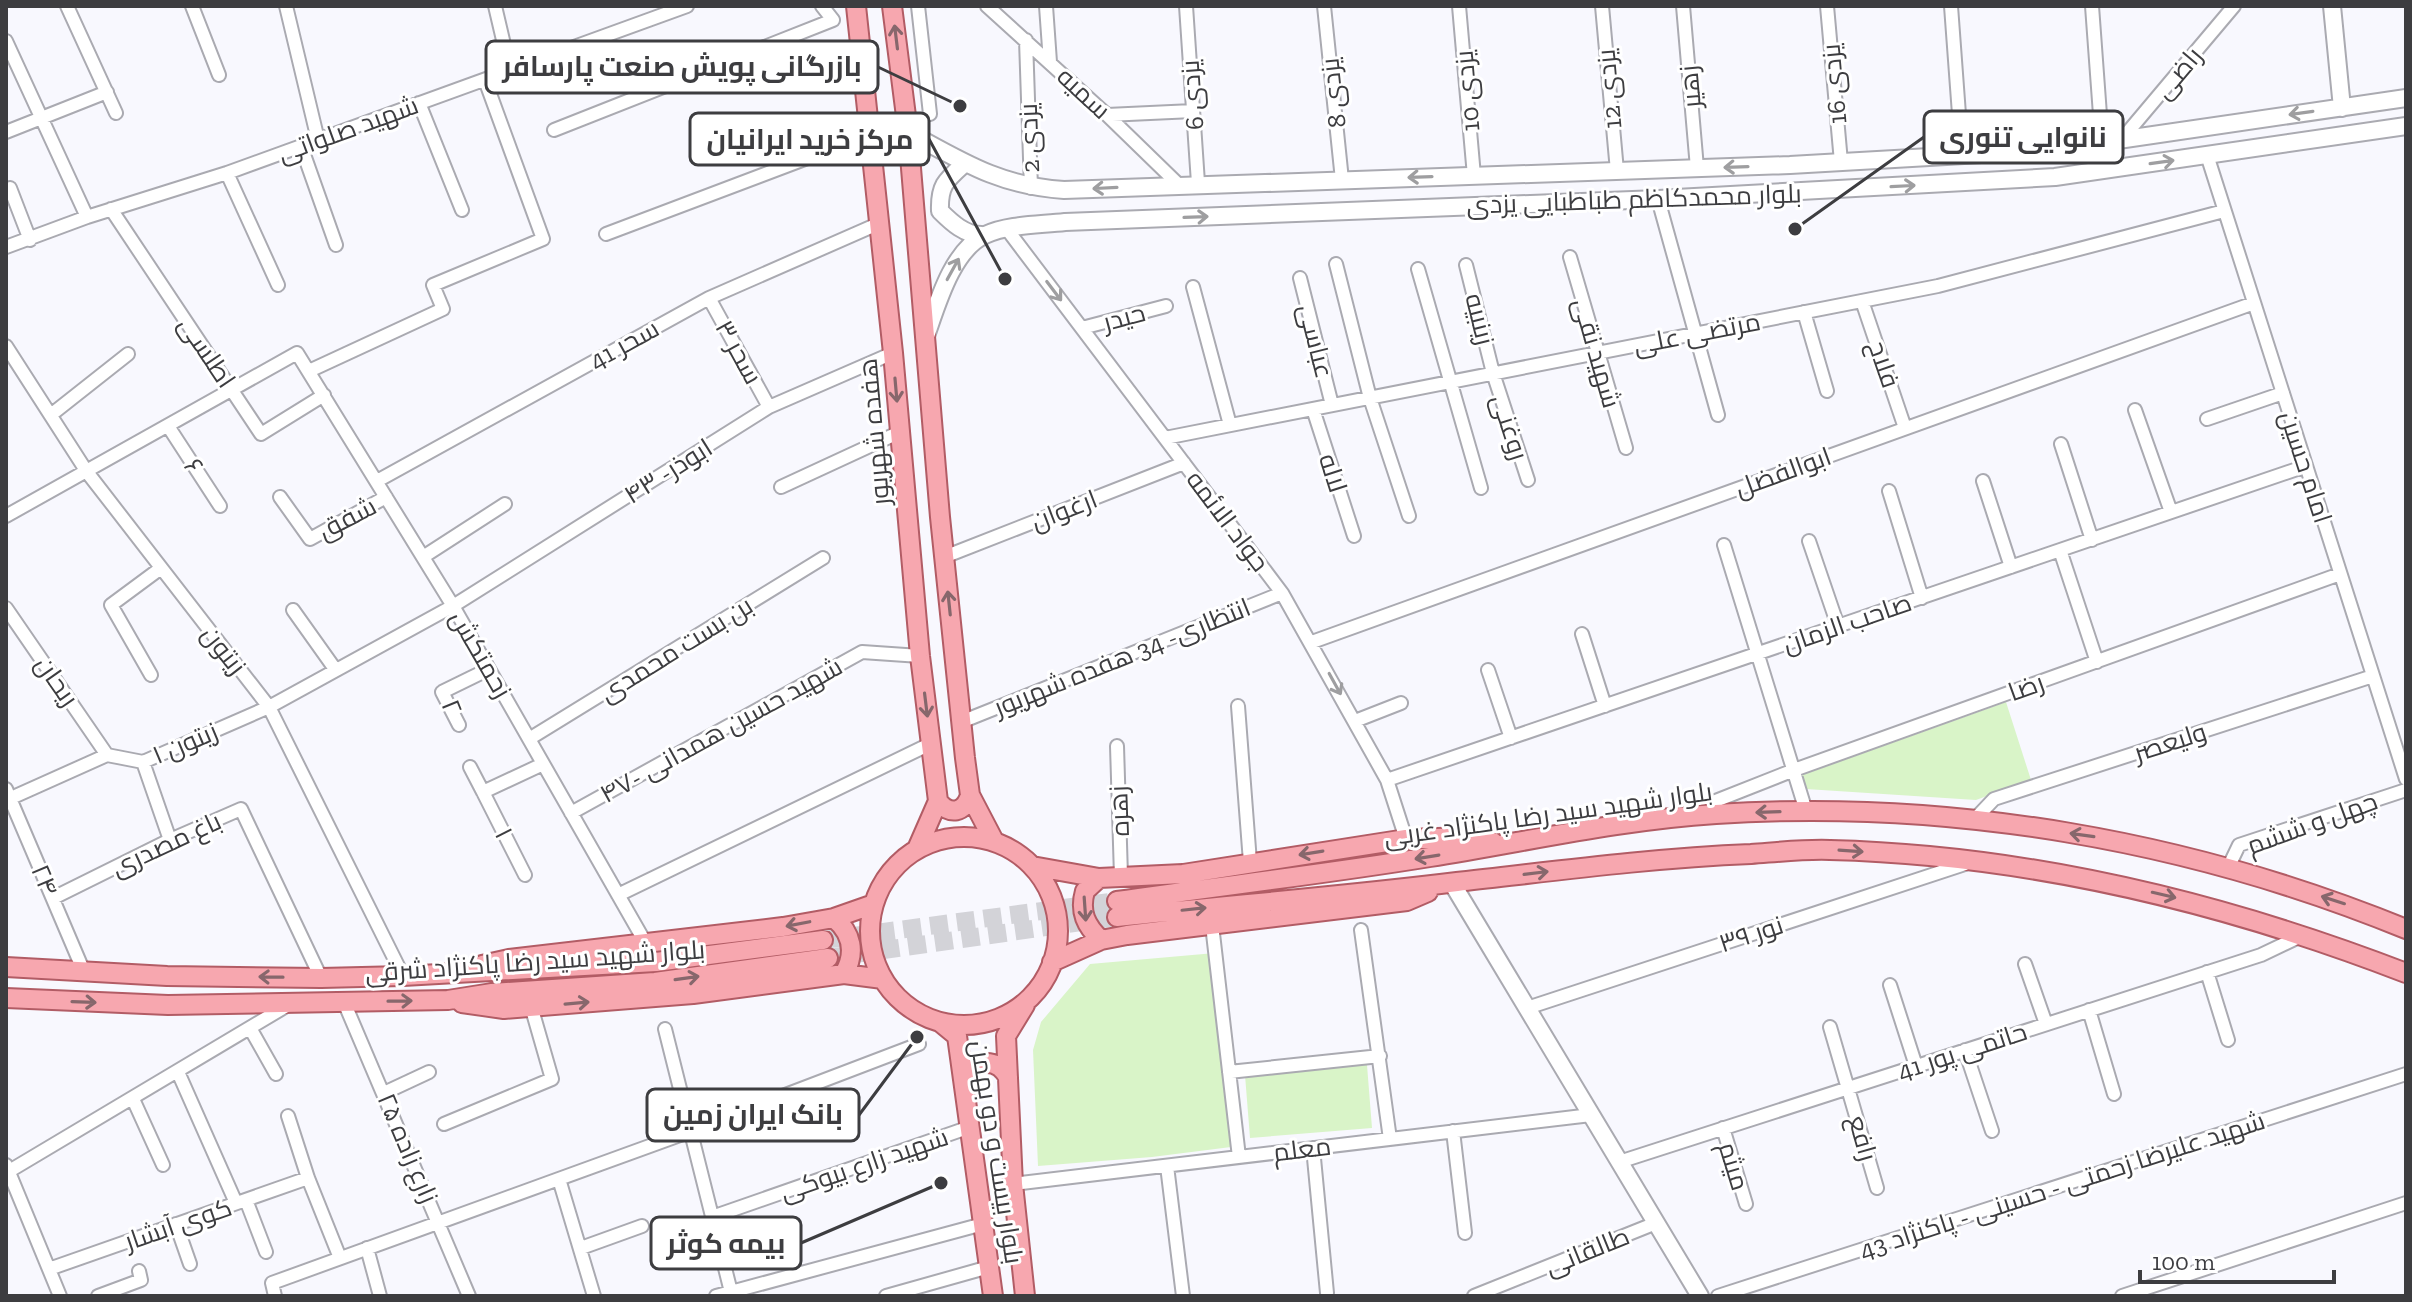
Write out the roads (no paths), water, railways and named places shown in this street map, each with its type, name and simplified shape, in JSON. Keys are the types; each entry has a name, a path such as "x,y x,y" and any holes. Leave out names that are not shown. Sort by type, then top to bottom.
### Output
{"main road":[{"name":"هفده شهریور","path":"856,6 893,353 920,656 938,801"},
{"path":"892,6 908,132 944,557 970,795 968,804 952,812 943,808 938,801"},
{"path":"2332,6 2342,108"},
{"name":"بلوار محمدکاظم طباطبایی یزدی","path":"908,132 999,178 1031,188 1064,190 1790,165 2050,150 2406,98"},
{"name":"بلوار محمدکاظم طباطبایی یزدی","path":"982,235 1006,228 1065,222 1658,199 2055,177 2406,126"},
{"path":"965,163 948,178 940,192 940,211 963,230 982,235"},
{"path":"1790,165 1792,192"},
{"path":"924,341 949,277 962,254 982,235"},
{"path":"970,795 994,841"},
{"path":"917,849 938,801"},
{"name":"بلوار شهید سید رضا پاکنژاد غربی","path":"1452,883 1117,909 1500,844 1683,817 1864,811 1975,819 2096,837 2228,868 2338,901 2406,929"},
{"path":"968,836 994,841 1014,851 1032,866 1047,886 1056,911 1057,937 1052,962 1030,998 1003,1016 972,1025 940,1022 917,1013 898,998 883,979 871,942 874,904 883,882 898,863 917,849 942,839 968,836"},
{"path":"1032,866 1099,878 1183,874 1406,839 1468,837 1500,844"},
{"path":"1052,962 1101,940 1407,901 1452,883 1642,862 1829,850 1974,861 2116,884 2185,900 2303,935 2406,973"},
{"path":"1099,878 1085,891 1083,912 1089,929 1101,940"},
{"path":"1452,883 1700,1296"},
{"path":"446,973 509,959 783,927 834,918 874,904"},
{"path":"834,918 842,925 851,944 852,954 844,974"},
{"name":"بلوار شهید سید رضا پاکنژاد شرقی","path":"6,967 321,978 489,973 825,949 655,982 492,993 444,1000 168,1005 6,998"},
{"path":"444,1000 504,1009 693,994 844,974 883,979"},
{"name":"بلوار بیست و دو بهمن","path":"1025,1296 1013,1184 1006,1036 1030,998"},
{"name":"بلوار بیست و دو بهمن","path":"940,1022 957,1036 993,1296"},
{"path":"965,1084 974,1066 987,1062 1000,1067 1008,1077"}],"street":[{"path":"67,6 116,113"},
{"path":"192,6 219,75"},
{"path":"286,6 318,140"},
{"path":"495,6 510,70"},
{"name":"شهید صلواتی","path":"6,247 87,217 227,173 687,6"},
{"path":"822,6 833,20 859,29"},
{"path":"832,6 833,20"},
{"path":"918,6 930,114"},
{"name":"سمیه","path":"987,6 1178,184"},
{"path":"1046,6 1050,62"},
{"name":"یزدی 6","path":"1186,6 1198,183"},
{"name":"یزدی 8","path":"1324,6 1342,180"},
{"name":"یزدی 10","path":"1459,6 1474,176"},
{"name":"یزدی 12","path":"1602,6 1617,171"},
{"name":"زهیر","path":"1683,6 1697,168"},
{"name":"یزدی 16","path":"1827,6 1841,162"},
{"path":"1951,6 1962,155"},
{"path":"2092,6 2102,142"},
{"name":"راضی","path":"2122,139 2234,6"},
{"path":"554,130 833,20"},
{"name":"یزدی 2","path":"1026,40 1031,188"},
{"path":"6,41 87,217"},
{"path":"6,516 297,353 309,371 443,309 433,285 543,239 485,80"},
{"path":"6,132 107,92"},
{"path":"419,103 462,210"},
{"path":"1107,115 1193,111"},
{"path":"606,234 871,134"},
{"path":"301,146 336,245"},
{"name":"امام حسین","path":"2207,155 2406,779"},
{"path":"227,173 278,285"},
{"path":"10,188 30,240"},
{"path":"1658,199 1718,415"},
{"name":"اطلسی","path":"111,209 261,434 324,395"},
{"name":"مرتضی علی","path":"1165,438 1938,286 2224,211"},
{"name":"سحر 41","path":"377,481 709,298 880,223"},
{"name":"جواد الائمه","path":"1006,228 1282,593 1387,780 1406,839"},
{"name":"شهید نقی","path":"1570,257 1626,448"},
{"path":"1336,264 1370,398 1409,516"},
{"name":"زینبیه","path":"1466,265 1493,373"},
{"path":"1418,269 1481,488"},
{"name":"عباسی","path":"1300,278 1332,405"},
{"path":"1193,287 1230,425"},
{"name":"سحر ۳","path":"709,298 769,407"},
{"name":"فلاح","path":"1862,301 1905,428"},
{"name":"ابوالفضل","path":"1312,642 2254,303"},
{"name":"حیدر","path":"1082,328 1166,306"},
{"path":"1804,312 1827,391"},
{"name":"زیتون","path":"6,346 87,472 269,707 403,976"},
{"name":"ابوذر- ۴۳","path":"335,669 453,606 769,407 893,353"},
{"path":"52,414 128,354"},
{"name":"زحمتکش","path":"309,371 453,606 645,942"},
{"name":"روغنی","path":"1493,373 1528,480"},
{"path":"2207,419 2283,393"},
{"name":"لاله","path":"1313,409 1354,536"},
{"path":"2135,410 2171,512"},
{"name":"۶","path":"168,426 220,506"},
{"path":"781,487 900,432"},
{"path":"2061,444 2092,540"},
{"name":"ارغوان","path":"944,557 1184,463"},
{"name":"صاحب الزمان","path":"1387,780 2306,466"},
{"path":"1983,481 2011,567"},
{"path":"1889,491 1922,598"},
{"name":"شفق","path":"280,497 310,539 386,497"},
{"path":"423,557 505,504"},
{"path":"1809,541 1838,626"},
{"path":"1724,545 1806,811"},
{"path":"2060,550 2097,662"},
{"name":"بن بست محمدی","path":"529,739 823,558"},
{"path":"151,675 111,605 161,568"},
{"name":"رضا","path":"1713,802 2340,574"},
{"name":"انتظاری- 34 هفده شهریور","path":"961,722 1282,593"},
{"name":"ریحان","path":"6,608 107,755"},
{"path":"293,610 335,669"},
{"path":"1582,634 1605,706"},
{"name":"شهید حسین همدانی -۴۷","path":"571,813 862,652 920,656"},
{"name":"زیتون ۱","path":"107,755 143,762 269,707 335,669"},
{"name":"۲","path":"459,725 442,692 489,669"},
{"path":"1488,670 1511,738"},
{"name":"ولیعصر","path":"1975,819 1994,799 2373,676"},
{"path":"1355,721 1401,703"},
{"path":"1238,706 1250,862"},
{"path":"618,895 930,744"},
{"name":"زهره","path":"1117,746 1121,876"},
{"path":"9,793 107,755"},
{"path":"143,762 170,840"},
{"path":"483,792 543,764"},
{"name":"۱","path":"470,767 525,875"},
{"name":"چهل و ششم","path":"2228,868 2239,845 2406,790"},
{"name":"۲۴","path":"9,793 84,972"},
{"name":"باغ مصدری","path":"53,898 241,809 321,978"},
{"name":"نور ۳۹","path":"1527,1008 1974,861"},
{"path":"1212,925 1239,1157"},
{"path":"1361,930 1390,1139"},
{"name":"حاتمی پور 41","path":"1619,1162 2261,955 2303,935"},
{"path":"2025,964 2046,1024"},
{"path":"2207,972 2228,1040"},
{"path":"1890,985 1916,1066"},
{"name":"زارع زاده ۲۵","path":"344,1002 469,1296"},
{"path":"60,1296 7,1170 133,1099 292,1003"},
{"path":"444,1124 552,1079 531,1006"},
{"path":"2089,1010 2114,1094"},
{"name":"رافع","path":"1830,1027 1877,1188"},
{"path":"250,1028 276,1074"},
{"path":"665,1029 732,1294"},
{"path":"273,1289 340,1258 691,1131 919,1044"},
{"path":"1965,1050 1992,1131"},
{"path":"1229,1072 1380,1056"},
{"path":"178,1072 266,1252"},
{"path":"384,1093 429,1072"},
{"name":"شهید علیرضا زحمتی - حسینی - پاکنژاد 43","path":"1718,1296 2406,1074"},
{"path":"133,1099 163,1165"},
{"name":"معلم","path":"1013,1184 1591,1115"},
{"path":"288,1116 308,1178 340,1258"},
{"name":"شهید زارع بیوکی","path":"712,1217 970,1127"},
{"name":"میثم","path":"1723,1128 1746,1204"},
{"path":"1453,1131 1465,1233"},
{"path":"1313,1148 1327,1293"},
{"path":"1167,1166 1183,1296"},
{"name":"کوی آبشار","path":"49,1269 308,1178"},
{"path":"559,1179 594,1296"},
{"path":"2122,1296 2406,1203"},
{"name":"طالقانی","path":"1474,1296 1656,1223"},
{"path":"176,1224 190,1264"},
{"path":"716,1296 983,1224"},
{"path":"581,1248 642,1226"},
{"path":"367,1248 380,1296"},
{"path":"886,1296 989,1267"},
{"path":"98,1296 141,1280 139,1271"},
{"path":"1511,1296 1519,1278"}],"tunnel":[{"path":"823,940 1117,901"},
{"path":"828,958 1117,917"}],"place":[{"name":"بازرگانی پویش صنعت پارسافر","path":"960,106"},
{"name":"نانوایی تنوری","path":"1795,229"},
{"name":"مرکز خرید ایرانیان","path":"1005,279"},
{"name":"بانک ایران زمین","path":"917,1037"},
{"name":"بیمه کوثر","path":"941,1183"}]}
